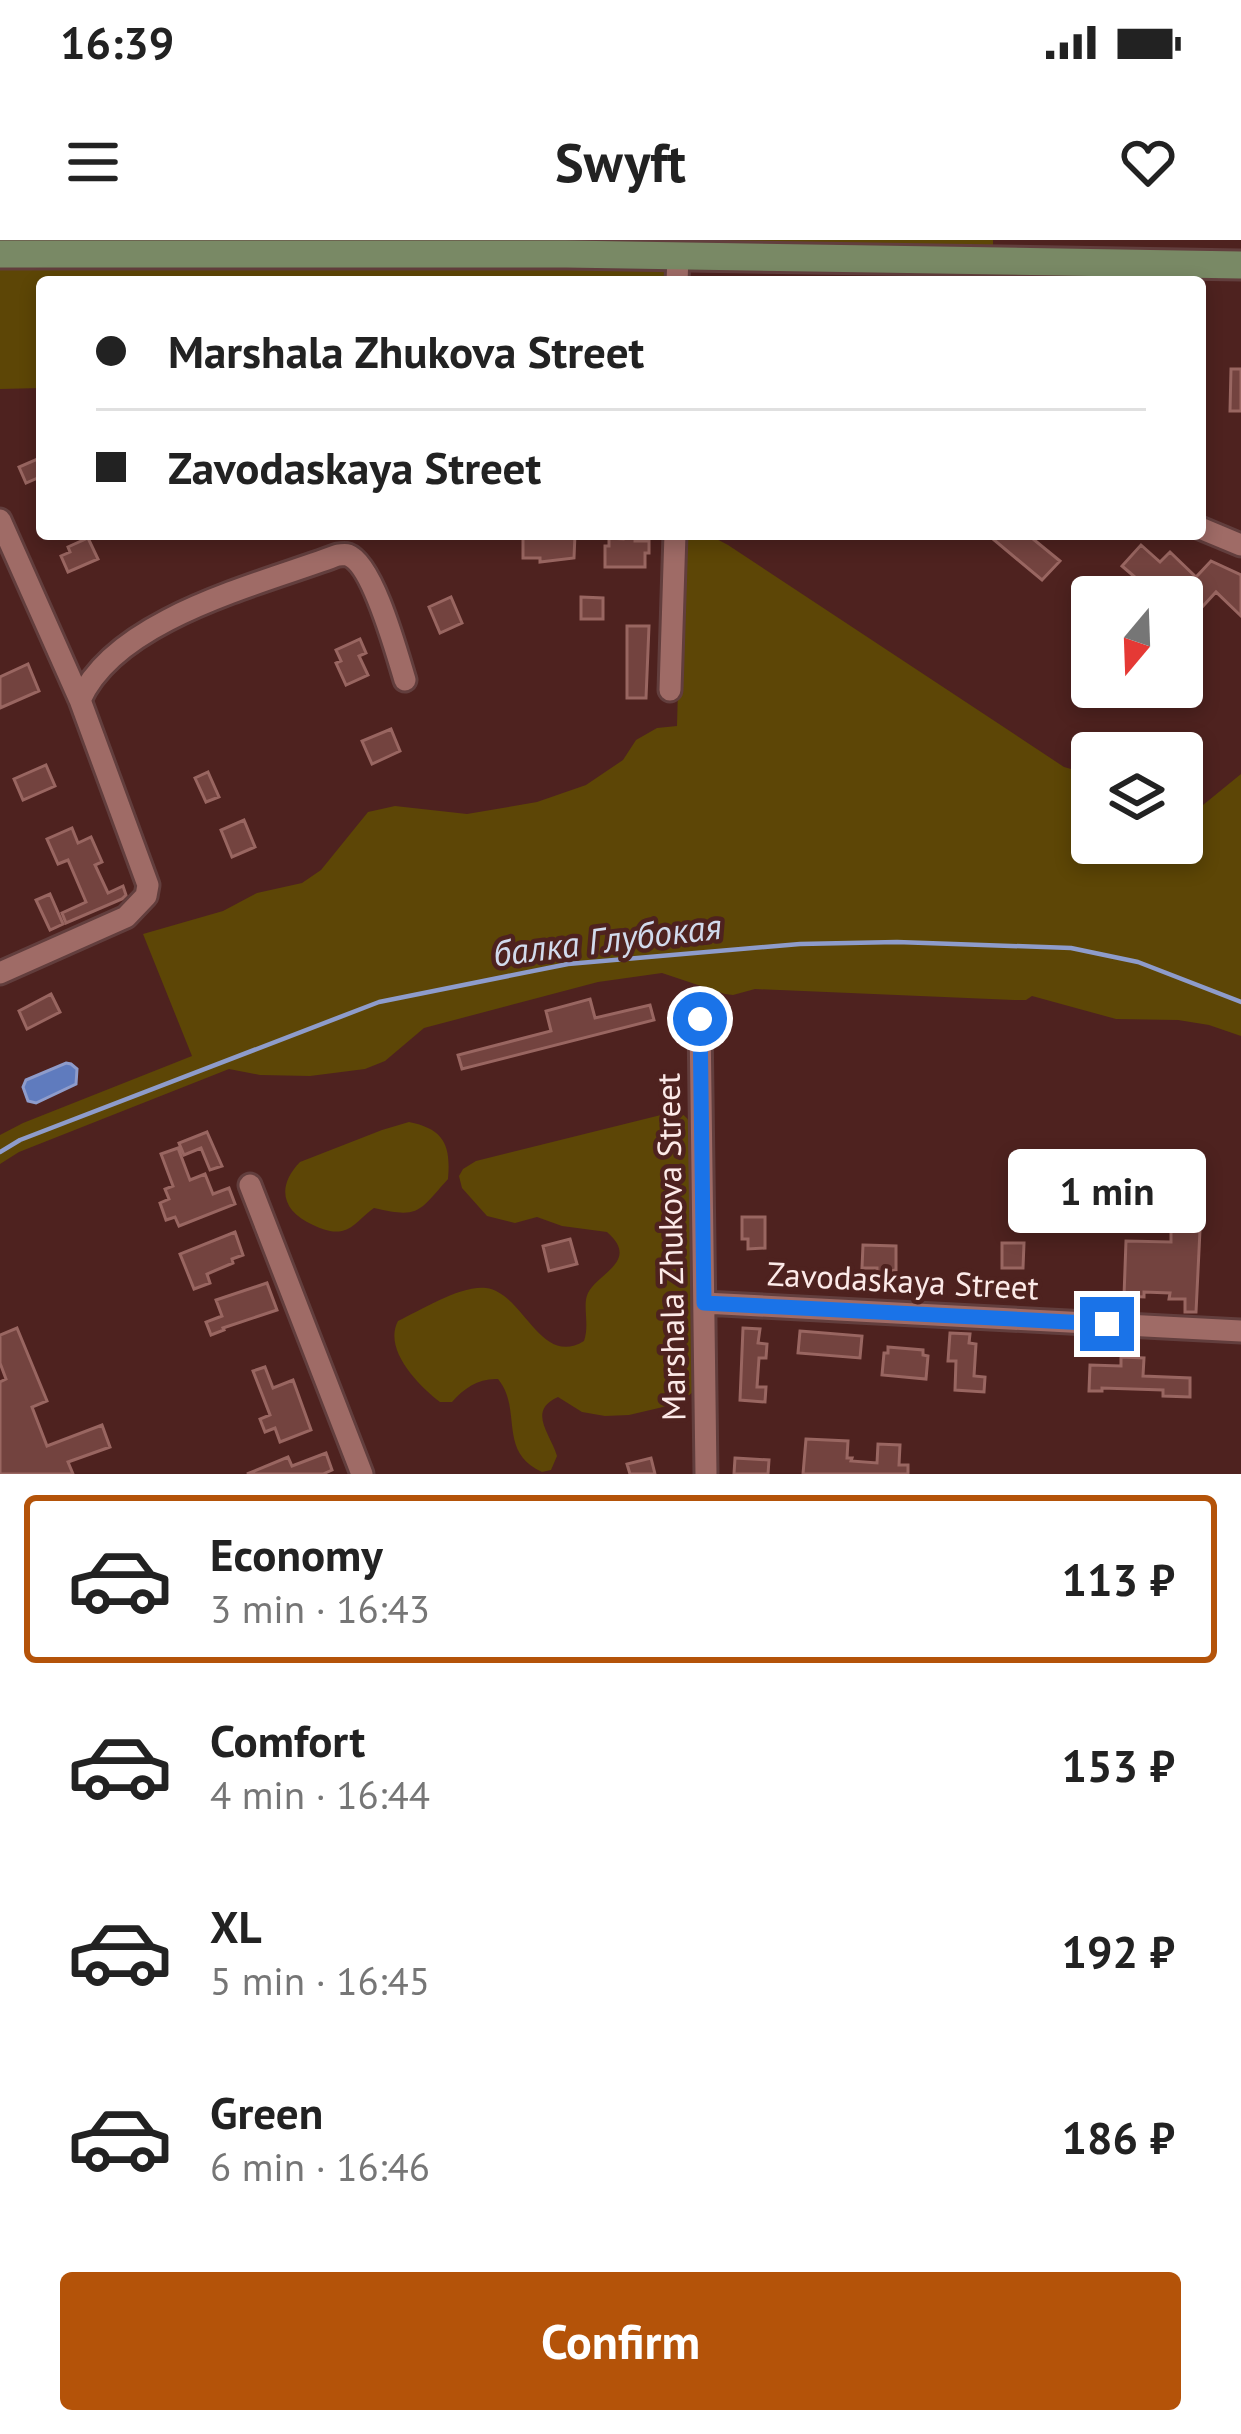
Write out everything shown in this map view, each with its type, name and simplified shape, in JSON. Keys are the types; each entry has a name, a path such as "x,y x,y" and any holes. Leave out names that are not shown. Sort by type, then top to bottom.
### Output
{"main road":[{"path":"0,254 566,254 678,269 1241,265"}],"street":[{"path":"0,520 80,700 148,886 146,896 126,916 0,973"},
{"path":"1206,530 1241,544"},
{"path":"670,690 675,540"},
{"path":"80,700 89,679 150,631 272,577 347,554 376,593 405,680"},
{"path":"58,650 82,663 109,660"},
{"name":"Marshala Zhukova Street","path":"700,1019 706,1474"},
{"path":"250,1185 362,1474"},
{"name":"Zavodaskaya Street","path":"704,1303 1241,1331"}],"shaded area":[{"path":"655,240 993,240 993,252 655,247"},
{"path":"0,264 668,269 668,276 36,276 36,388 0,389"},
{"path":"682,540 718,540 1071,769 1071,864 1203,864 1203,805 1241,774 1241,1036 1178,1020 1116,1019 1032,996 1014,1000 755,989 733,995 662,973 598,982 424,1028 385,1061 365,1069 310,1076 229,1069 19,1152 0,1164 0,1135 192,1056 143,934 223,911 257,893 302,883 321,870 368,812 395,806 467,814 537,802 586,785 623,760 636,740 657,728 677,726"},
{"path":"673,1112 687,1118 693,1133 694,1391 680,1403 629,1415 582,1412 558,1397 542,1416 557,1456 551,1470 542,1472 520,1453 509,1403 498,1379 472,1385 452,1402 440,1402 413,1376 399,1354 395,1343 398,1321 453,1294 486,1288 511,1302 555,1345 569,1347 584,1341 586,1298 618,1259 616,1242 607,1232 537,1217 515,1223 487,1216 462,1188 459,1176 476,1161"},
{"path":"409,1122 438,1134 448,1157 448,1179 417,1210 401,1213 374,1208 351,1227 338,1231 313,1225 289,1206 285,1189 300,1162"}],"water":[{"path":"66,1063 77,1069 76,1084 36,1103 28,1101 23,1087 26,1080"}],"building":[{"path":"1231,369 1241,369 1241,411 1230,411"},
{"path":"36,460 36,479 26,483 19,467"},
{"path":"89,540 98,559 68,572 61,556 70,552 68,547"},
{"path":"523,540 575,540 574,558 540,562 540,558 523,558"},
{"path":"609,540 649,541 645,567 605,567 605,546"},
{"path":"994,540 1034,540 1060,561 1042,580"},
{"path":"1141,545 1160,562 1170,552 1195,576 1134,576 1122,566"},
{"path":"1211,561 1241,575 1241,616 1216,592 1203,606 1203,576 1197,576"},
{"path":"451,597 462,623 440,633 429,607"},
{"path":"581,597 603,598 603,619 581,619"},
{"path":"627,626 649,626 646,698 627,698"},
{"path":"360,639 366,653 359,656 368,675 346,685 336,650"},
{"path":"28,664 39,691 0,708 0,677"},
{"path":"391,729 400,751 372,764 362,741"},
{"path":"46,765 55,786 23,800 14,779"},
{"path":"208,772 219,797 206,802 195,778"},
{"path":"244,820 255,847 232,857 221,830"},
{"path":"72,828 78,843 91,837 102,862 95,865 108,893 123,886 126,895 66,923 62,913 86,902 68,860 58,864 47,839"},
{"path":"50,894 63,924 50,930 36,900"},
{"path":"51,994 60,1012 27,1029 19,1011"},
{"path":"590,999 595,1018 650,1005 654,1020 462,1069 458,1055 551,1031 546,1011"},
{"path":"207,1132 222,1166 210,1170 201,1148 184,1155 179,1143"},
{"path":"178,1148 190,1180 205,1174 213,1194 229,1188 235,1204 179,1226 175,1217 166,1220 160,1203 169,1199 165,1189 173,1186 161,1154"},
{"path":"742,1217 765,1217 765,1248 748,1249 748,1239 742,1239"},
{"path":"1171,1229 1200,1230 1196,1312 1185,1312 1185,1299 1169,1299 1170,1293 1124,1296 1126,1241 1171,1242"},
{"path":"235,1232 243,1255 207,1274 210,1283 194,1289 180,1254"},
{"path":"570,1239 577,1264 549,1271 543,1246"},
{"path":"1002,1243 1024,1243 1023,1268 1002,1268"},
{"path":"863,1245 896,1246 896,1270 877,1273 877,1268 862,1268"},
{"path":"267,1283 277,1310 211,1335 206,1322 222,1316 216,1300"},
{"path":"17,1328 47,1401 32,1407 47,1446 102,1425 110,1447 68,1462 73,1474 0,1474 0,1382 6,1379 0,1363 0,1335"},
{"path":"743,1328 760,1329 758,1343 767,1344 766,1358 759,1358 757,1387 766,1387 765,1402 740,1400"},
{"path":"800,1331 862,1336 860,1358 798,1353"},
{"path":"950,1333 970,1334 969,1343 976,1344 974,1376 985,1377 984,1392 955,1390 956,1361 948,1361"},
{"path":"888,1347 923,1350 928,1356 926,1379 882,1375"},
{"path":"1121,1357 1144,1358 1143,1376 1190,1378 1190,1397 1163,1396 1163,1390 1089,1391 1090,1365 1121,1366"},
{"path":"265,1367 273,1388 293,1380 311,1430 280,1442 275,1428 265,1432 260,1419 270,1415 253,1371"},
{"path":"806,1439 848,1441 847,1458 877,1463 878,1444 900,1445 899,1465 908,1465 908,1474 803,1474"},
{"path":"326,1453 332,1470 323,1474 247,1474 288,1457 292,1466"},
{"path":"651,1458 655,1474 630,1474 627,1464"},
{"path":"735,1458 769,1460 768,1474 734,1474"}],"waterway":[{"name":"балка Глубокая","path":"0,1152 20,1140 379,1002 568,964 800,944 1071,948 1138,962 1241,1002"}],"route":[{"path":"700,1019 704,1303 1107,1324"}]}
